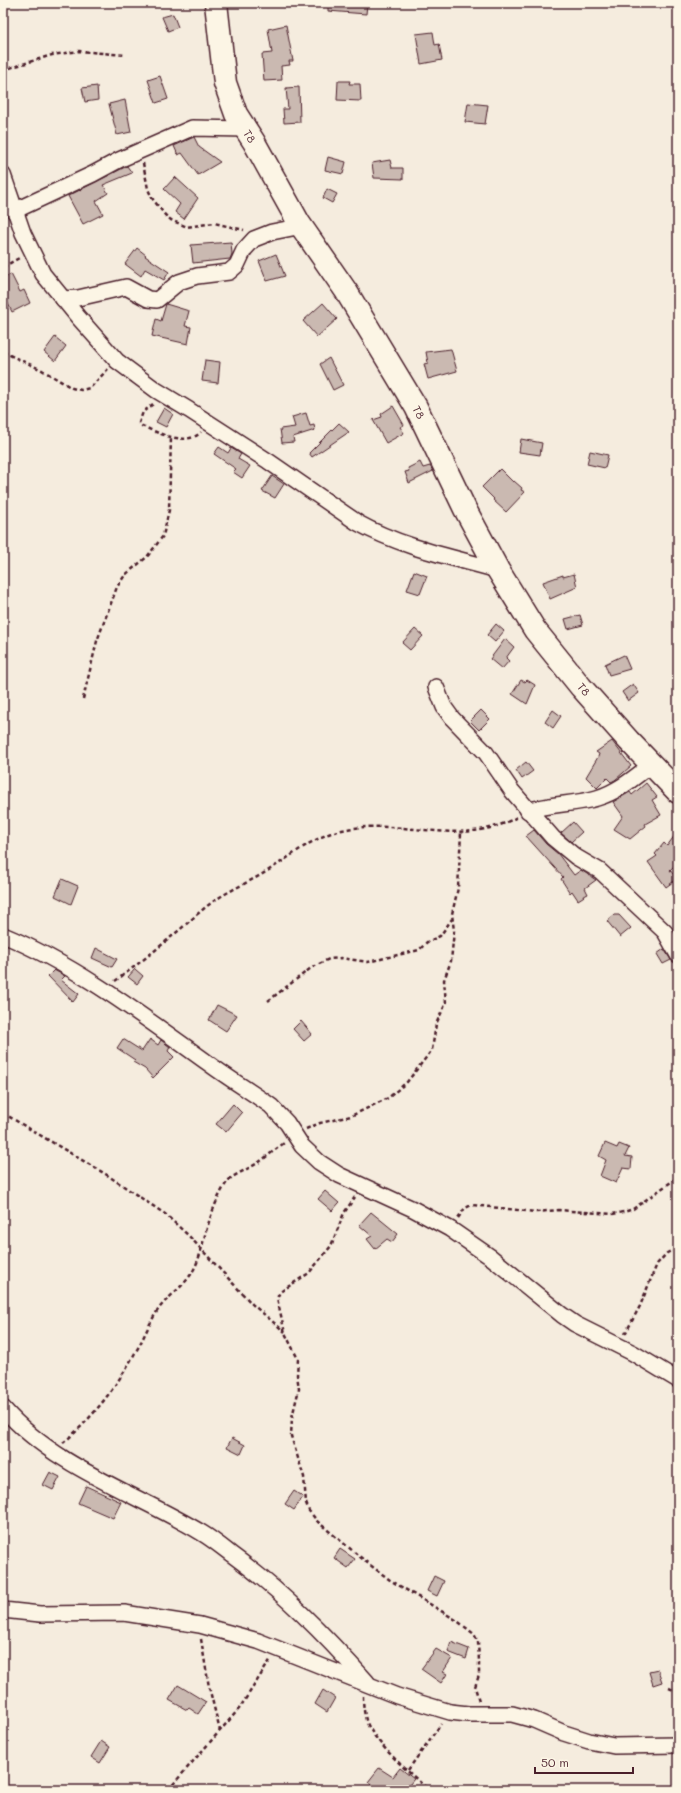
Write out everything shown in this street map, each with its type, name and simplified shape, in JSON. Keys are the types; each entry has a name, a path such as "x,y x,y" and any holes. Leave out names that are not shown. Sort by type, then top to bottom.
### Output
{"street":[{"name":"T8","path":"216,3 226,83 232,105 302,226 346,290 416,407 465,509 498,570 535,630 581,687 678,792"},
{"path":"14,211 143,149 192,128 246,129"},
{"path":"3,175 14,211 43,274 62,299 117,361 161,393 206,421 358,523 376,533 498,570"},
{"path":"62,299 78,298 126,287 148,299 157,300 179,282 198,276 229,272 240,260 248,244 254,239 272,232 302,226"},
{"path":"436,688 444,707 452,718 486,753 512,791 528,810 564,848 600,871 672,930 678,955"},
{"path":"528,810 544,806 581,802 598,798 620,788 652,764"},
{"path":"3,935 34,948 103,990 270,1106 287,1123 302,1146 319,1162 339,1175 450,1229 492,1258 575,1324 618,1345 678,1380"},
{"path":"3,1408 28,1432 53,1451 81,1468 204,1534 243,1563 283,1595 315,1625 365,1683"},
{"path":"3,1610 40,1614 124,1613 200,1625 231,1632 277,1648 397,1696 450,1712 512,1714 564,1733 614,1746 678,1745"}],"path":[{"path":"3,70 52,55 79,51 125,55"},
{"path":"143,149 148,189 156,204 171,220 187,227 214,223 226,225 262,236"},
{"path":"3,267 16,262 30,248"},
{"path":"3,352 42,370 72,388 81,390 90,388 117,361"},
{"path":"161,393 155,402 143,412 139,423 171,437 183,438 200,434 206,421"},
{"path":"83,699 97,641 117,587 125,575 148,557 163,536 168,510 171,437"},
{"path":"103,990 221,896 268,870 318,838 328,834 359,827 395,827 461,833 492,828 509,821 528,810"},
{"path":"53,1451 79,1429 108,1394 133,1358 156,1313 164,1302 180,1289 192,1274 208,1225 227,1182 232,1177 263,1160 294,1135 320,1122 351,1116 388,1098 407,1082 428,1057 434,1044 436,1024 446,1003 447,997 444,984 451,961 454,931 452,919 458,888 461,833"},
{"path":"268,1001 311,968 329,959 340,958 368,962 419,950 427,942 440,936 452,919"},
{"path":"3,1113 91,1165 140,1197 179,1226 253,1305 285,1332"},
{"path":"450,1229 462,1212 472,1205 536,1212 559,1210 612,1214 624,1212 633,1209 678,1177"},
{"path":"360,1184 354,1198 344,1213 331,1246 309,1273 278,1295 277,1304 285,1332 298,1359 297,1375 299,1389 292,1417 291,1436 304,1477 306,1504 309,1511 318,1522 390,1580 436,1607 474,1634 478,1642 479,1661 479,1675 476,1682 475,1691 480,1703 491,1714"},
{"path":"674,1251 678,1245"},
{"path":"618,1345 640,1306 657,1264 666,1253 674,1251 678,1252"},
{"path":"200,1625 200,1638 209,1687 220,1731"},
{"path":"168,1790 239,1709 277,1648"},
{"path":"365,1683 366,1721 372,1732 429,1790"},
{"path":"669,1688 678,1692"},
{"path":"408,1770 450,1712"}],"building":[{"path":"353,3 367,4 366,14 328,11 328,6"},
{"path":"173,14 178,27 168,31 162,17"},
{"path":"286,25 293,61 289,61 290,65 281,66 282,80 264,81 262,54 272,53 268,29"},
{"path":"433,32 435,45 439,44 442,60 421,64 416,34"},
{"path":"160,76 168,99 156,103 148,80"},
{"path":"338,81 350,81 349,84 360,84 361,101 337,100"},
{"path":"97,86 98,100 85,102 82,88"},
{"path":"299,87 300,122 284,123 283,109 288,109 286,88"},
{"path":"125,100 131,132 117,135 109,104"},
{"path":"468,103 488,105 485,124 465,122"},
{"path":"194,137 199,147 220,162 198,175 182,153 178,155 174,146"},
{"path":"328,157 346,162 343,174 325,170"},
{"path":"390,160 392,168 403,168 403,179 374,178 372,163"},
{"path":"127,166 132,173 103,185 108,193 96,201 103,214 83,224 68,196"},
{"path":"175,177 198,198 184,219 175,212 180,204 164,189"},
{"path":"327,189 337,194 332,203 323,198"},
{"path":"231,242 232,254 230,259 193,263 191,245"},
{"path":"137,248 146,255 145,256 169,272 164,280 145,269 141,276 125,264"},
{"path":"276,254 285,276 267,281 259,261"},
{"path":"11,274 20,292 24,290 30,303 12,312 3,293 3,278"},
{"path":"323,303 337,319 317,337 303,321"},
{"path":"166,304 189,311 185,326 191,327 188,344 152,336 156,319 161,321"},
{"path":"55,337 66,346 55,361 44,352"},
{"path":"451,349 457,371 428,379 424,364 428,363 426,352"},
{"path":"329,358 343,385 333,390 320,364"},
{"path":"205,360 220,362 218,383 202,381"},
{"path":"393,406 404,425 400,427 404,433 386,443 373,420 382,417 381,414"},
{"path":"164,408 173,414 166,427 156,422"},
{"path":"306,413 310,426 314,425 315,430 293,437 294,442 282,443 280,429 295,427 292,417"},
{"path":"339,423 349,432 312,457 309,453"},
{"path":"521,439 542,443 540,455 519,452"},
{"path":"219,447 228,453 231,448 241,454 238,459 250,466 242,478 233,472 236,469 214,454"},
{"path":"590,451 608,455 605,468 587,464"},
{"path":"420,462 423,468 430,466 433,471 409,483 405,472 409,471 408,468"},
{"path":"500,469 513,482 514,481 522,488 521,490 525,492 506,512 482,487"},
{"path":"272,476 284,484 275,498 262,491"},
{"path":"414,571 427,576 420,594 407,590"},
{"path":"574,574 577,587 550,599 543,582 563,575 563,577"},
{"path":"580,615 583,625 568,629 565,619"},
{"path":"496,624 504,631 495,642 487,635"},
{"path":"415,629 423,636 410,650 402,643"},
{"path":"505,639 514,647 506,658 509,661 502,669 490,659"},
{"path":"624,655 630,669 609,675 605,664"},
{"path":"521,680 525,682 527,680 535,685 527,704 512,694"},
{"path":"633,684 639,693 628,701 622,692"},
{"path":"481,710 490,719 479,730 470,721"},
{"path":"553,710 561,716 553,728 545,722"},
{"path":"612,741 631,766 615,780 611,782 607,778 597,788 586,777 598,757 599,754 596,752"},
{"path":"526,762 533,771 522,779 516,770"},
{"path":"646,783 657,797 652,800 661,815 645,824 646,826 630,839 614,829 623,816 613,802 630,792 632,795"},
{"path":"573,822 582,832 571,842 561,833"},
{"path":"534,830 546,844 558,854 574,875 581,870 596,880 585,888 588,894 578,900 572,891 570,893 561,879 563,877 526,836"},
{"path":"678,831 678,862 670,870 677,879 666,887 648,862 657,856 655,854 664,843 667,846"},
{"path":"62,879 78,886 71,904 55,896"},
{"path":"614,915 619,915 631,928 620,937 607,921"},
{"path":"96,948 117,959 112,967 92,958"},
{"path":"664,949 671,960 663,964 657,954"},
{"path":"135,969 143,976 137,984 128,977"},
{"path":"54,970 65,976 61,980 79,994 73,1002 48,976"},
{"path":"217,1005 237,1015 226,1031 209,1020"},
{"path":"301,1021 312,1034 304,1041 293,1029"},
{"path":"123,1039 142,1051 150,1039 158,1045 161,1040 170,1047 168,1051 174,1057 153,1078 145,1069 133,1062 135,1060 117,1048"},
{"path":"233,1104 242,1113 226,1132 216,1124"},
{"path":"605,1143 617,1148 619,1144 629,1148 625,1156 632,1157 631,1169 623,1168 616,1183 600,1176 606,1160 599,1156"},
{"path":"325,1191 339,1203 332,1211 318,1199"},
{"path":"371,1212 398,1234 392,1242 387,1239 375,1249 367,1239 372,1236 359,1225"},
{"path":"232,1438 245,1445 241,1454 227,1447"},
{"path":"50,1472 60,1477 53,1490 43,1485"},
{"path":"86,1486 121,1502 113,1518 78,1503"},
{"path":"294,1491 303,1497 294,1510 285,1504"},
{"path":"340,1549 355,1559 348,1568 334,1558"},
{"path":"434,1576 444,1581 437,1596 427,1591"},
{"path":"451,1642 469,1649 466,1659 448,1652"},
{"path":"436,1649 452,1658 443,1672 447,1674 441,1683 421,1669"},
{"path":"658,1670 662,1682 653,1685 649,1672"},
{"path":"178,1685 206,1702 198,1714 189,1708 187,1710 169,1700"},
{"path":"323,1690 335,1698 327,1712 315,1704"},
{"path":"101,1741 110,1747 100,1763 91,1757"},
{"path":"379,1768 393,1777 400,1768 414,1779 405,1790 395,1790 387,1785 384,1790 379,1790 368,1782"}]}
